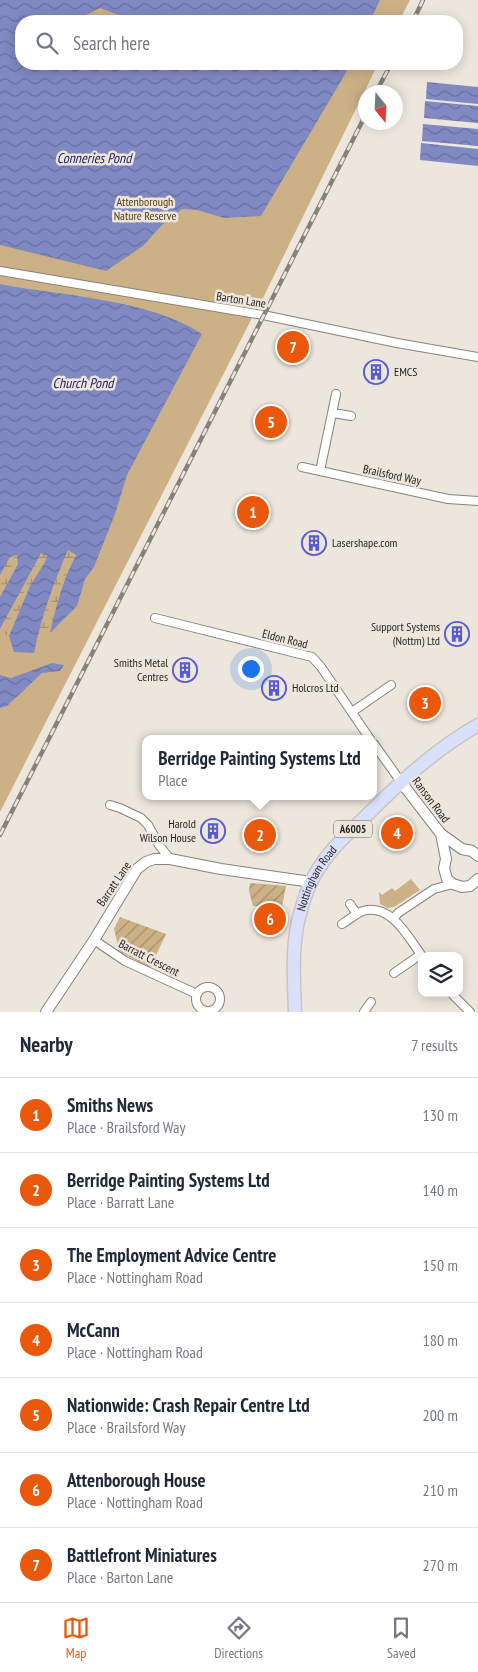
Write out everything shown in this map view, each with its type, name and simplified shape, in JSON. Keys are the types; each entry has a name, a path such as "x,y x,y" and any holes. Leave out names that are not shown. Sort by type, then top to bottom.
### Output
{"main road":[{"name":"Nottingham Road","path":"294,1012 295,939 300,915 311,882 326,859 354,828 401,782 432,755 458,736 478,725"}],"street":[{"name":"Barton Lane","path":"0,271 263,314 396,343 478,356"},
{"path":"320,471 336,394"},
{"path":"332,412 351,416"},
{"name":"Brailsford Way","path":"302,467 448,499 478,501"},
{"name":"Eldon Road","path":"155,618 312,657 322,667 367,735"},
{"path":"352,712 391,685"},
{"path":"377,748 401,782"},
{"name":"Ranson Road","path":"401,782 441,834 473,851"},
{"path":"110,805 140,818 148,825 159,845 170,859"},
{"name":"Ranson Road","path":"441,834 446,859 445,874"},
{"path":"159,845 154,859 170,859 221,869 311,882"},
{"name":"Ranson Road","path":"446,859 452,853 473,851"},
{"name":"Barratt Lane","path":"46,1012 94,940 137,869 154,859"},
{"path":"434,889 445,874 453,884 462,887 475,886"},
{"path":"393,919 398,913 434,889 453,884"},
{"path":"350,904 357,914"},
{"path":"342,924 357,914 368,910 377,910 393,919 401,927 418,952"},
{"name":"Barratt Crescent","path":"94,940 125,961 197,994"},
{"path":"394,973 418,958"},
{"path":"455,997 469,1012"},
{"path":"364,1012 371,1002"}],"green space":[{"name":"Attenborough Nature Reserve","path":"0,0 410,0 402,15 15,15 15,70 375,70 368,85 358,85 358,105 259,306 252,308 251,320 0,812"},
{"path":"100,8 119,15 86,15"},
{"path":"115,514 94,567 85,579 77,606 50,633 38,635 34,653 14,652 9,636 0,633 0,533"},
{"path":"411,879 420,890 394,907 388,908 380,904 379,892 382,895 392,888 395,891"},
{"path":"250,883 286,886 282,907 253,906 249,891"},
{"path":"120,917 166,934 150,968 117,950 118,945 114,929"}],"water":[{"name":"Conneries Pond","path":"0,0 380,0 373,15 119,15 100,8 86,15 15,15 15,70 347,70 261,216 224,218 197,210 182,209 161,226 143,246 106,271 0,245"},
{"path":"427,82 478,87 478,104 426,99"},
{"path":"425,101 478,106 478,123 424,118"},
{"path":"423,124 478,129 478,146 422,141"},
{"path":"421,143 478,149 478,166 420,160"},
{"name":"Church Pond","path":"0,284 132,306 181,322 202,334 127,475 115,514 94,567 85,579 77,606 50,633 60,593 76,555 68,550 48,601 34,653 14,652 9,636 30,586 47,556 41,553 0,629 0,597 18,564 17,555 10,557 0,575"},
{"path":"52,663 64,665 60,671 42,673 7,706 0,708 0,675 11,678"}],"railway":[{"path":"416,15 423,0"},
{"path":"380,85 388,70"},
{"path":"0,835 358,130"}],"place":[{"name":"Battlefront Miniatures","path":"293,347"},
{"name":"EMCS","path":"376,372"},
{"name":"Nationwide: Crash Repair Centre Ltd","path":"271,422"},
{"name":"Smiths News","path":"253,512"},
{"name":"Lasershape.com","path":"314,543"},
{"name":"Support Systems (Nottm) Ltd","path":"457,634"},
{"name":"Smiths Metal Centres","path":"185,670"},
{"name":"Holcros Ltd","path":"274,688"},
{"name":"The Employment Advice Centre","path":"425,703"},
{"name":"Harold Wilson House","path":"213,831"},
{"name":"McCann","path":"397,833"},
{"name":"Berridge Painting Systems Ltd","path":"260,835"},
{"name":"Attenborough House","path":"270,919"}]}
